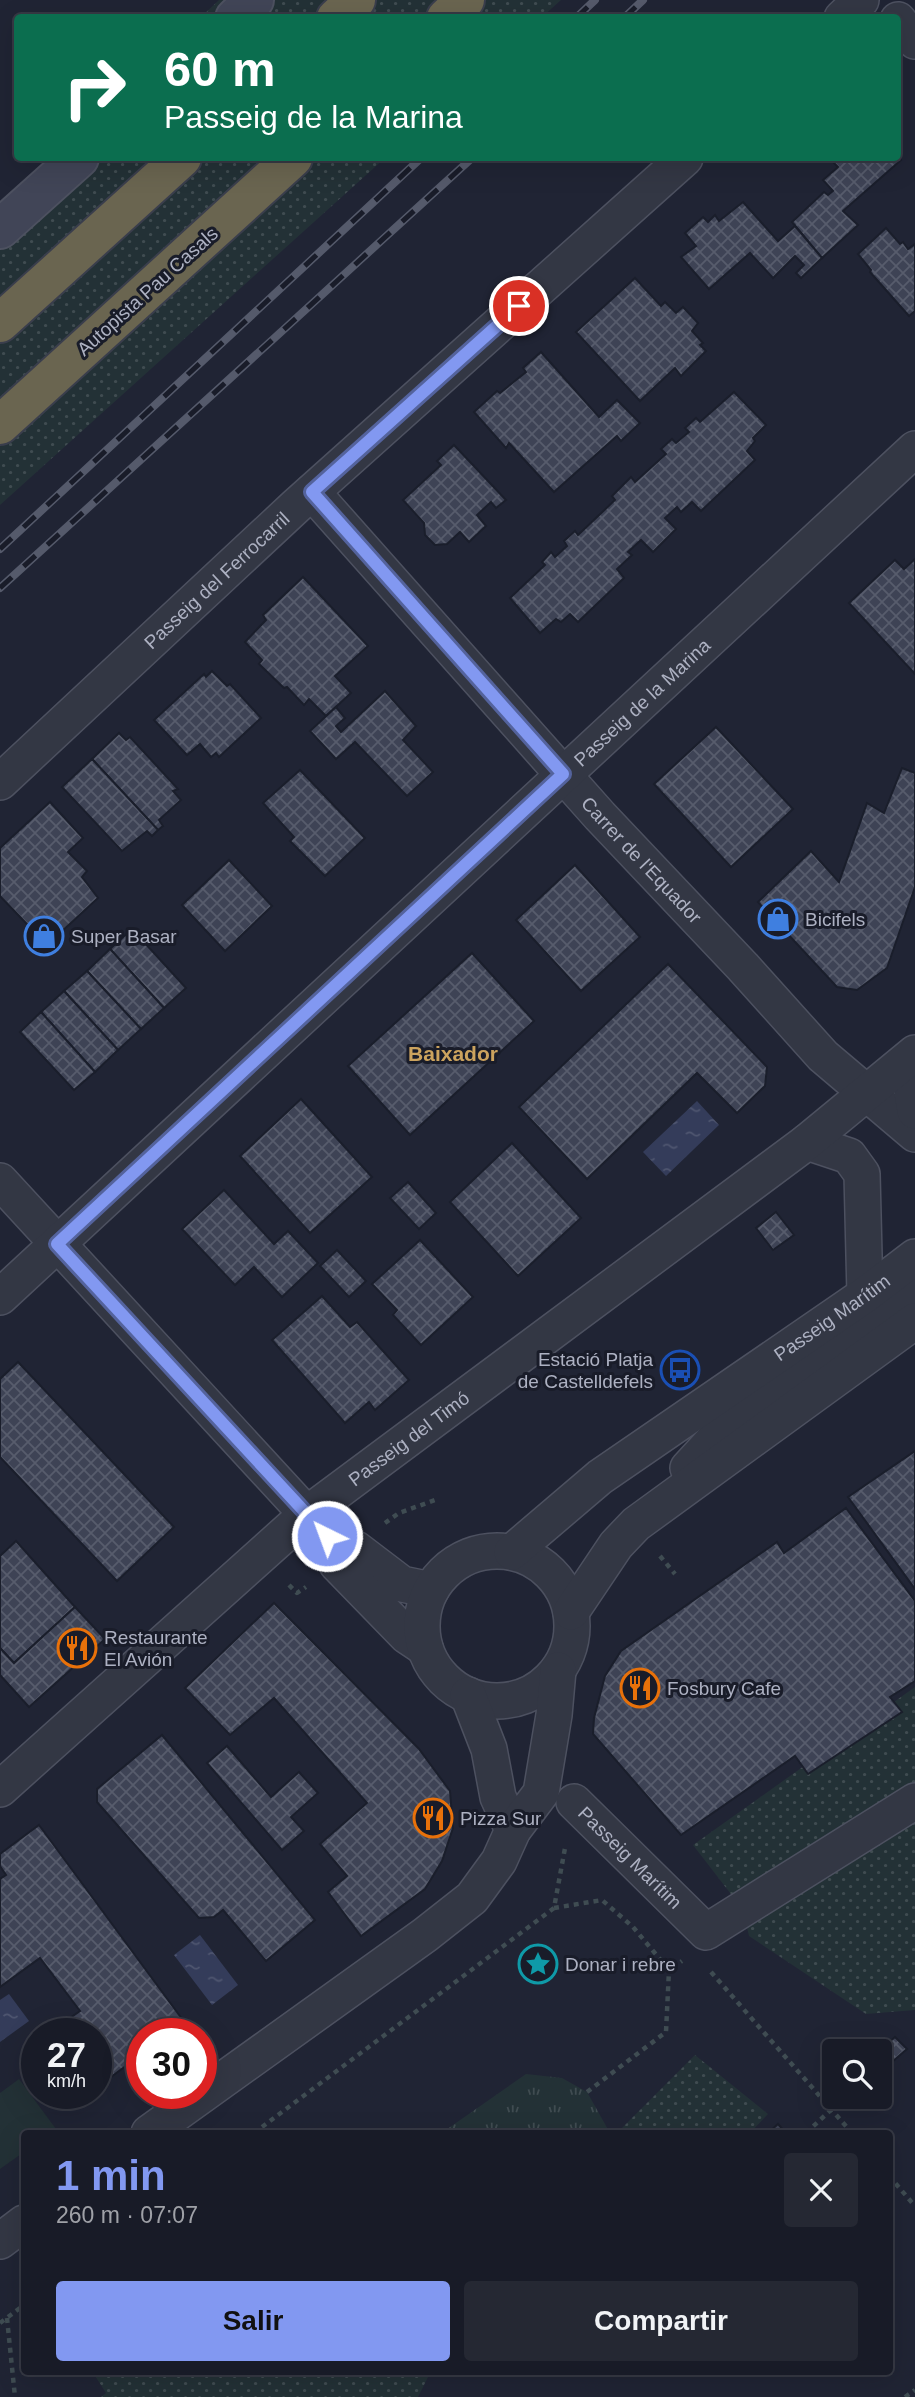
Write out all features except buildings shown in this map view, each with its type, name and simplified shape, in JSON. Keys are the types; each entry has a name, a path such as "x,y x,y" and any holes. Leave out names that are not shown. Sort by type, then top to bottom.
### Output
{"highway":[{"path":"340,14 356,0"},
{"path":"450,14 465,0"},
{"path":"0,323 179,161"},
{"name":"Autopista Pau Casals","path":"0,425 290,161"}],"street":[{"path":"239,14 254,0"},
{"path":"846,14 861,0"},
{"path":"880,0 893,14"},
{"path":"901,24 915,41"},
{"path":"0,229 76,161"},
{"name":"Passeig del Ferrocarril","path":"0,782 312,492 682,161"},
{"name":"Passeig de la Marina","path":"0,1297 915,449"},
{"name":"Carrer de l'Equador","path":"312,492 563,774 823,1056 868,1094"},
{"name":"Passeig del Timó","path":"0,1789 317,1525 915,1055"},
{"name":"Passeig del Timó","path":"915,1055 912,1093 915,1111"},
{"path":"868,1094 915,1134"},
{"path":"807,1142 849,1156 862,1174 865,1294"},
{"path":"0,1181 317,1525 356,1549 402,1584 431,1590"},
{"name":"Passeig Marítim","path":"153,2130 463,1907 487,1880 499,1861 513,1830 541,1793 554,1715 558,1670 571,1639 571,1612 563,1589 551,1573 532,1560 512,1552 600,1478 915,1257"},
{"name":"Passeig Marítim","path":"571,1612 616,1545 732,1420 915,1289"},
{"name":"Passeig Marítim","path":"636,1524 915,1321"},
{"path":"317,1525 337,1564 407,1636 425,1648"},
{"path":"512,1552 492,1551 469,1556 449,1568 431,1590 424,1609 422,1633 425,1648 443,1679 468,1695 487,1700 521,1697 547,1681 558,1670"},
{"path":"468,1695 489,1749 498,1797 513,1830"},
{"path":"700,1942 915,1801"},
{"name":"Passeig Marítim","path":"574,1802 700,1942"},
{"path":"0,2241 21,2225"}],"path":[{"path":"389,1520 399,1513 438,1499"},
{"path":"395,1507 399,1513"},
{"path":"658,1553 675,1574"},
{"path":"283,1579 298,1593 316,1581"},
{"name":"Passeig Marítim","path":"554,1908 574,1802"},
{"path":"258,2130 554,1908 602,1900 633,1927 669,1970 666,2032 587,2092"},
{"path":"669,1970 700,1942 849,2130"},
{"path":"809,2130 832,2110"},
{"path":"893,2181 915,2206"},
{"path":"0,2323 21,2307"},
{"path":"7,2318 15,2397"},
{"path":"905,2397 915,2390"}],"green space":[{"path":"219,0 561,0 545,14 204,14"},
{"path":"48,161 382,161 0,505 0,205"},
{"path":"915,1687 915,1784 734,1898 693,1845"},
{"path":"915,1815 915,2010 866,2014 749,1936 746,1923"},
{"path":"695,2055 768,2114 753,2130 620,2130"},
{"path":"526,2074 562,2078 587,2092 608,2130 446,2130"},
{"path":"19,2079 21,2109 41,2109 56,2129 21,2130 21,2154 0,2169 0,2093"},
{"path":"95,2375 429,2375 418,2397 101,2397 106,2393"}],"water":[{"path":"697,1101 719,1125 666,1176 643,1152"},
{"path":"200,1935 238,1985 212,2005 174,1955"},
{"path":"9,1994 27,2018 21,2018 21,2027 0,2042 0,2000"}],"railway":[{"path":"580,14 595,0"},
{"path":"628,14 643,0"},
{"path":"0,549 418,161"},
{"path":"0,588 469,161"}],"place":[{"name":"Bicifels","path":"778,919"},
{"name":"Super Basar","path":"44,936"},
{"name":"Estació Platja de Castelldefels","path":"680,1370"},
{"name":"Restaurante El Avión","path":"77,1648"},
{"name":"Fosbury Cafe","path":"640,1688"},
{"name":"Pizza Sur","path":"433,1818"},
{"name":"Donar i rebre","path":"538,1964"}],"district":[{"name":"Baixador","path":"453,1054"}],"route":[{"path":"327,1536 57,1244 563,774 312,492 519,306"}]}
